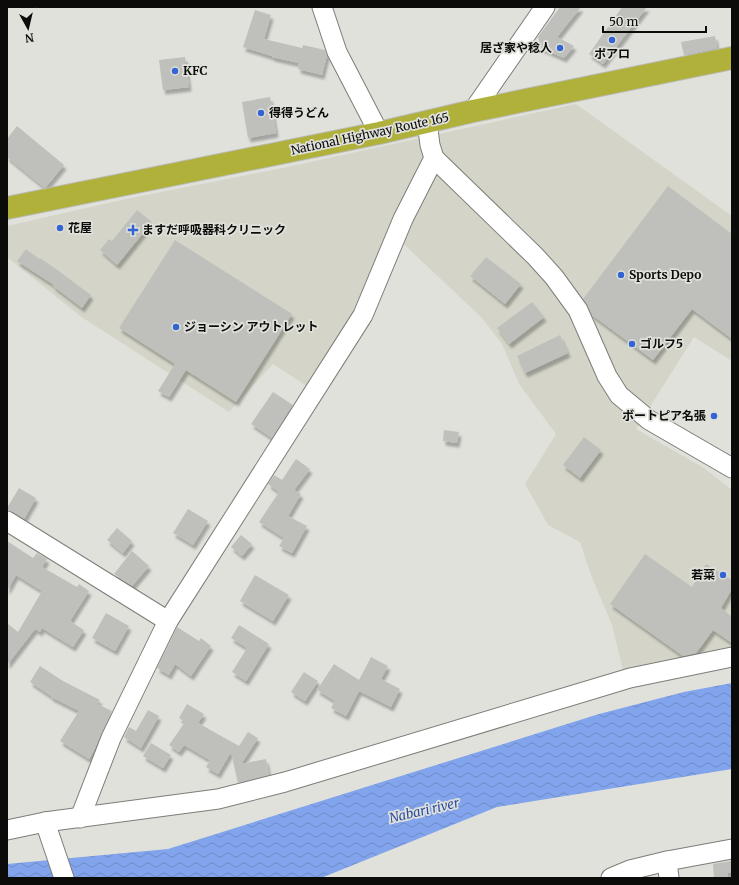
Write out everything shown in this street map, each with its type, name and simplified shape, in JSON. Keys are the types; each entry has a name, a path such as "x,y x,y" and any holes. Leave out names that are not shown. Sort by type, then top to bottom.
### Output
{"highway":[{"name":"National Highway Route 165","path":"7,208 379,133 474,111 732,58"}],"street":[{"path":"322,7 337,52 379,133"},
{"path":"474,111 545,7"},
{"path":"427,122 430,144 434,158 535,256 554,277 578,310 607,376 619,395 649,420 732,468"},
{"path":"80,818 111,738 168,621 363,315 403,218 434,158"},
{"path":"7,521 168,621"},
{"path":"7,830 46,827 80,818 218,799 285,782 630,678 732,657"},
{"path":"46,827 64,878"},
{"path":"611,878 630,870 668,870 732,849"}],"shaded area":[{"path":"576,104 732,216 732,361 694,337 636,429 704,468 732,490 732,646 623,670 612,625 591,575 580,542 548,525 525,484 556,434 519,384 502,344 482,318 392,233 357,313 311,389 273,364 229,412 80,316 7,257 7,226 126,199 283,168"}],"water":[{"name":"Nabari river","path":"732,683 732,769 497,807 321,878 7,878 7,864 168,849 599,714 684,692"}],"building":[{"path":"560,7 581,7 557,37 574,46 564,58 541,48 538,37"},
{"path":"622,7 647,7 603,64 589,54"},
{"path":"255,10 271,15 264,39 302,48 303,45 325,50 327,55 322,75 298,69 299,63 272,57 243,47"},
{"path":"715,36 717,48 684,55 681,42"},
{"path":"185,57 189,87 163,90 159,60"},
{"path":"270,97 276,133 248,138 242,102"},
{"path":"17,126 64,165 45,188 7,157 7,139"},
{"path":"668,186 732,234 732,339 692,309 653,360 592,315 583,299"},
{"path":"137,210 152,222 117,265 100,250 109,239 112,241"},
{"path":"175,240 292,314 236,402 186,370 169,397 158,391 175,364 119,328"},
{"path":"26,249 91,295 82,308 53,286 54,285 17,261"},
{"path":"486,257 521,284 505,304 470,276"},
{"path":"532,302 544,317 509,344 497,328"},
{"path":"560,335 568,353 525,373 517,356"},
{"path":"273,392 293,405 272,438 251,424"},
{"path":"444,430 459,432 457,443 443,441"},
{"path":"584,437 601,450 580,478 563,465"},
{"path":"296,459 310,469 294,490 301,494 288,516 307,526 292,553 279,546 284,538 259,522 279,492 268,484 274,475 282,480"},
{"path":"19,488 36,498 24,519 7,510"},
{"path":"188,509 208,521 193,545 173,533"},
{"path":"117,528 132,541 123,553 107,540"},
{"path":"241,535 252,544 242,556 231,547"},
{"path":"7,541 33,558 37,553 47,559 42,567 77,587 79,584 89,591 70,621 84,630 73,647 42,628 40,632 35,629 7,665 7,623 18,632 42,591 16,575 7,591"},
{"path":"132,551 149,566 132,586 114,574"},
{"path":"645,554 692,587 706,564 732,580 732,589 721,608 732,617 732,643 713,630 696,653 683,656 610,604"},
{"path":"255,575 289,595 273,621 240,601"},
{"path":"106,613 129,626 115,651 92,638"},
{"path":"239,625 269,644 246,681 232,672 247,648 231,638"},
{"path":"177,627 199,641 201,638 211,646 191,676 175,664 169,675 157,668"},
{"path":"371,657 388,666 381,679 400,689 391,707 359,691 346,716 331,708 335,701 317,690 334,664 359,680"},
{"path":"40,666 63,681 100,700 97,704 112,711 89,759 60,741 79,711 51,697 30,682"},
{"path":"304,672 318,681 305,701 291,692"},
{"path":"187,704 204,714 198,723 239,746 248,732 258,738 241,764 266,759 269,775 238,783 231,752 218,774 206,767 210,760 184,745 179,752 169,745 185,722 179,718"},
{"path":"148,710 159,716 141,748 124,737 129,727 136,731"},
{"path":"151,743 171,755 163,768 143,756"},
{"path":"731,861 732,872 727,873 728,878 714,878 713,864"}],"place":[{"name":"ポアロ","path":"612,40"},
{"name":"居ざ家や稔人","path":"560,48"},
{"name":"KFC","path":"175,71"},
{"name":"得得うどん","path":"261,113"},
{"name":"花屋","path":"60,228"},
{"name":"ますだ呼吸器科クリニック","path":"133,230"},
{"name":"Sports Depo","path":"621,275"},
{"name":"ジョーシン アウトレット","path":"176,327"},
{"name":"ゴルフ5","path":"632,344"},
{"name":"ボートピア名張","path":"714,416"},
{"name":"若菜","path":"723,575"}]}
